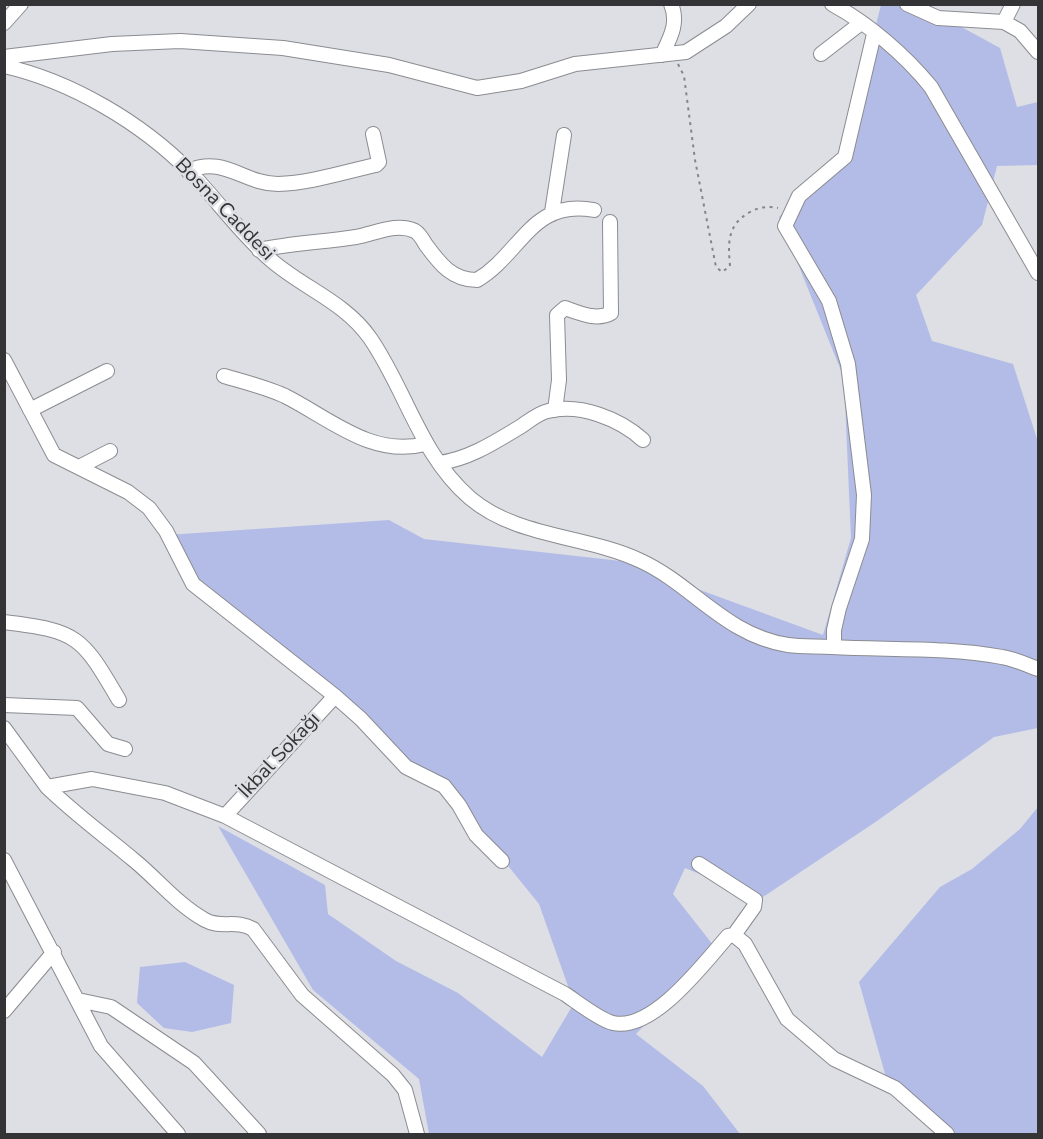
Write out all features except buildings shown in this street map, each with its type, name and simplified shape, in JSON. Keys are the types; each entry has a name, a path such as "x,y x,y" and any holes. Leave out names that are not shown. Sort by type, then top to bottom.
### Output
{"street":[{"path":"4,23 21,4"},
{"path":"668,54 675,15 671,4"},
{"path":"4,57 112,44 180,41 283,48 389,65 477,88 521,81 575,63 686,52 726,26 749,4"},
{"path":"832,4 861,23 914,67 931,87 1038,273"},
{"path":"907,4 938,18 1004,22 1020,31 1038,52"},
{"path":"1004,22 1013,4"},
{"path":"821,54 861,23"},
{"path":"834,647 834,630 839,608 862,539 864,495 848,364 830,301 785,226 799,196 845,157 874,34"},
{"name":"Bosna Caddesi","path":"4,66 65,87 106,108 152,140 189,171 259,249 294,277 345,311 359,324 394,379 425,444 440,464 470,498 506,522 601,545 644,562 719,616 752,635 787,645 1004,657 1038,669"},
{"path":"189,171 208,164 263,183 279,184 326,177 376,165 378,162 373,134"},
{"path":"552,212 564,135"},
{"path":"259,249 356,237 394,228 408,229 418,232 441,266 454,276 477,280 490,273 536,224 552,212 579,207 594,210"},
{"path":"555,410 559,380 557,315 565,308 585,315 606,316 611,313 610,222"},
{"path":"4,360 54,455 70,464 81,466 128,492 149,508 166,531 193,584 335,696 361,719 406,767 444,786 459,805 476,835 502,861"},
{"path":"30,410 107,371"},
{"path":"224,376 270,390 360,438 397,447 425,444"},
{"path":"440,464 479,451 546,411 594,414 628,426 643,440"},
{"path":"81,466 110,451"},
{"path":"4,622 50,628 83,644 119,700"},
{"name":"İkbal Sokağı","path":"225,816 335,696"},
{"path":"4,705 77,708 108,744 125,749"},
{"path":"4,728 47,787 82,820 135,861 183,905 217,926 243,923 253,928 302,995 393,1075 405,1090 417,1134"},
{"path":"47,787 92,779 165,793 225,816 565,994 612,1023 634,1023 659,1008 728,936 734,935 754,907 754,900 699,864"},
{"path":"4,860 7,875 54,952 101,1046 178,1134"},
{"path":"734,935 745,944 787,1019 834,1059 895,1088 947,1134"},
{"path":"4,1011 54,952"},
{"path":"78,1000 111,1007 194,1063 259,1134"}],"path":[{"path":"668,54 684,76 695,160 716,267 722,272 730,266 729,238 732,227 740,217 757,208 783,208"}],"shaded area":[{"path":"881,5 921,5 1000,48 1017,107 1038,102 1038,165 997,166 982,225 916,295 932,341 1013,364 1038,442 1038,728 994,737 877,821 760,899 685,868 673,894 717,950 636,1034 703,1086 740,1134 429,1134 419,1079 313,990 218,826 325,885 328,914 396,961 458,993 542,1057 574,1003 539,904 453,798 200,585 167,535 389,520 424,539 621,561 823,635 851,538 844,378 779,217 844,151"},
{"path":"1038,807 1038,1134 949,1134 889,1088 859,982 940,887 972,869 1020,829"},
{"path":"185,962 234,985 231,1023 192,1032 164,1028 137,1003 140,967"}]}
